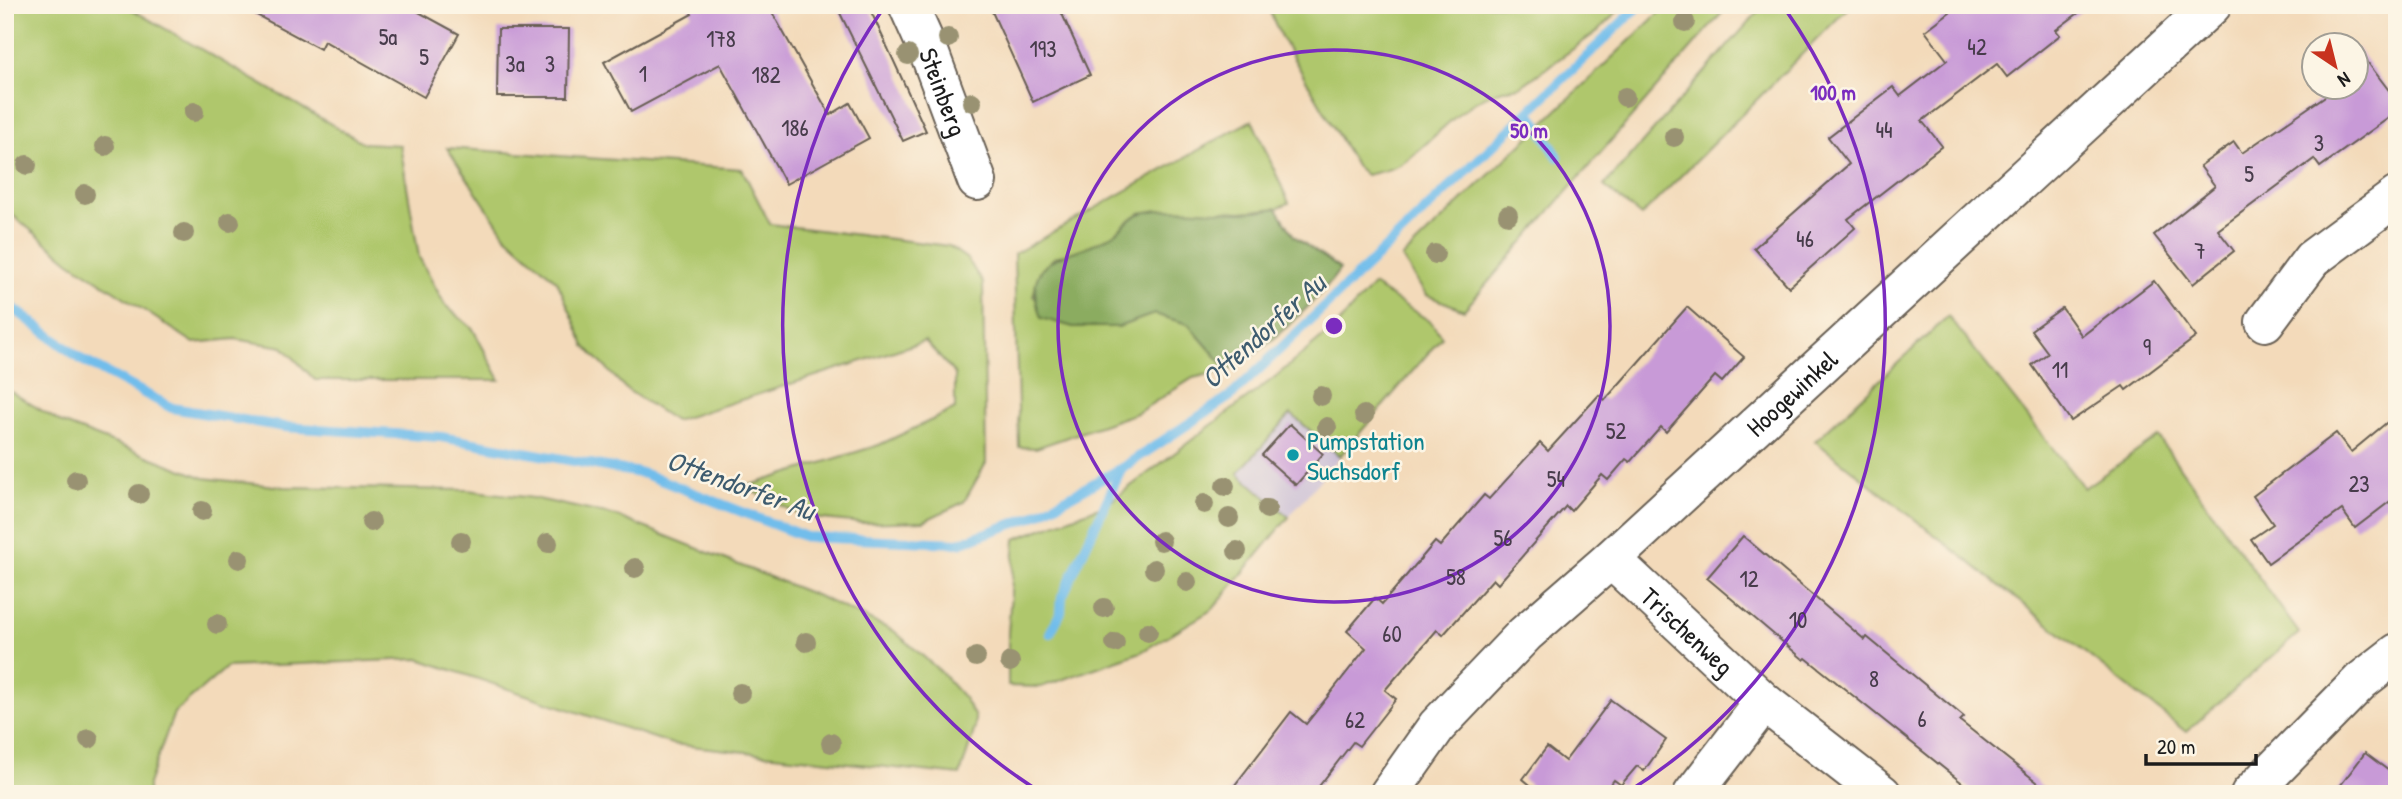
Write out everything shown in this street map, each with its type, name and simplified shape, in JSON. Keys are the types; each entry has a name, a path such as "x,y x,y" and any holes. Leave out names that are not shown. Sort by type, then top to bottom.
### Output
{"street":[{"name":"Steinberg","path":"908,5 929,52 976,181"},
{"name":"Hoogewinkel","path":"1388,794 1437,726 1525,634 1611,559 2212,5"},
{"path":"2264,322 2312,259 2397,196"},
{"name":"Trischenweg","path":"1611,559 1764,702 1882,794"},
{"path":"2250,794 2361,681 2397,653"},
{"path":"1693,794 1764,702"}],"shaded area":[{"path":"1291,414 1340,456 1289,517 1238,473"}],"green space":[{"path":"5,5 124,5 364,143 400,145 419,257 445,305 473,329 500,380 315,380 283,347 235,339 194,343 70,262 5,209"},
{"path":"1267,5 1624,5 1598,31 1520,87 1502,90 1470,105 1403,163 1366,175 1356,166 1280,35"},
{"path":"1667,5 1729,5 1464,310 1426,295 1402,258"},
{"path":"1764,5 1851,5 1641,216 1604,186"},
{"path":"1252,120 1289,203 1277,208 1242,212 1171,210 1139,213 1113,235 1084,249 1055,257 1040,271 1033,296 1073,327 1118,327 1154,314 1188,324 1228,370 1193,378 1137,413 1036,448 1019,447 1014,254"},
{"path":"447,148 742,169 770,224 949,246 967,259 983,283 986,463 964,502 924,521 861,523 804,517 744,487 879,445 955,409 955,374 925,341 675,421 626,389 585,346 557,281 505,235"},
{"path":"1277,208 1294,236 1340,269 1288,326 1256,353 1228,370 1188,324 1154,314 1118,327 1073,327 1041,318 1036,280 1042,269 1052,261 1112,235 1138,214 1166,209 1240,212"},
{"path":"1373,285 1431,322 1442,337 1340,456 1291,414 1238,473 1289,517 1213,609 1141,652 1041,687 1008,686 1008,633 1015,539 1107,504 1275,377 1336,326"},
{"path":"1948,316 2084,488 2158,437 2299,633 2186,732 1815,441"},
{"path":"5,388 62,423 204,478 284,487 467,490 533,498 616,516 820,597 894,631 940,671 964,698 975,717 975,728 960,775 672,744 419,659 227,667 174,713 148,784 148,794 5,794"}],"building":[{"path":"238,5 406,5 459,34 424,97 324,41 320,49"},
{"path":"687,5 768,5 830,115 850,103 869,138 786,184 720,64 631,112 604,62 692,14"},
{"path":"836,5 868,5 926,131 903,141"},
{"path":"989,5 1058,5 1090,75 1033,102"},
{"path":"1959,5 2089,5 2056,30 2060,35 2007,77 1997,64 1922,121 1942,146 1848,219 1855,228 1789,287 1754,248 1849,164 1828,137 1893,87 1900,96 1947,60 1925,31"},
{"path":"498,29 569,29 568,97 497,97"},
{"path":"2370,65 2397,101 2397,112 2320,167 2314,159 2218,230 2234,251 2193,284 2154,235 2215,186 2200,166 2234,142 2242,153 2317,102 2370,102"},
{"path":"2154,281 2196,337 2126,390 2123,386 2071,421 2032,365 2048,353 2031,330 2062,308 2082,336"},
{"path":"1687,307 1744,357 1722,382 1715,376 1666,432 1661,427 1630,462 1626,459 1608,480 1602,475 1571,511 1566,506 1498,584 1493,579 1443,635 1437,630 1385,690 1396,699 1359,746 1353,742 1313,794 1228,794 1291,712 1306,724 1366,648 1347,631 1375,598 1382,604 1435,542 1440,546 1484,495 1489,499 1540,443 1548,451 1599,395 1605,400"},
{"path":"2397,414 2397,496 2355,528 2342,510 2268,563 2251,539 2273,524 2253,496 2336,433 2351,452"},
{"name":"Pumpstation Suchsdorf","path":"1290,424 1323,454 1296,485 1262,455"},
{"path":"1743,536 1865,640 1867,637 1964,717 1960,721 2052,794 1976,794 1806,658 1804,660 1707,578"},
{"path":"1611,700 1666,740 1644,771 1637,766 1621,785 1614,780 1605,792 1608,794 1541,794 1523,779 1547,747 1565,761"},
{"path":"2365,753 2397,777 2397,794 2334,794"}],"waterway":[{"name":"Ottendorfer Au","path":"5,302 82,360 172,408 285,427 441,437 645,474 806,537 959,543 1032,517 1122,468 1232,395 1640,5"},
{"path":"1530,112 1558,157"},
{"path":"1050,633 1061,612 1062,597 1122,468"}],"place":[{"name":"Pumpstation Suchsdorf","path":"1293,455"}]}
